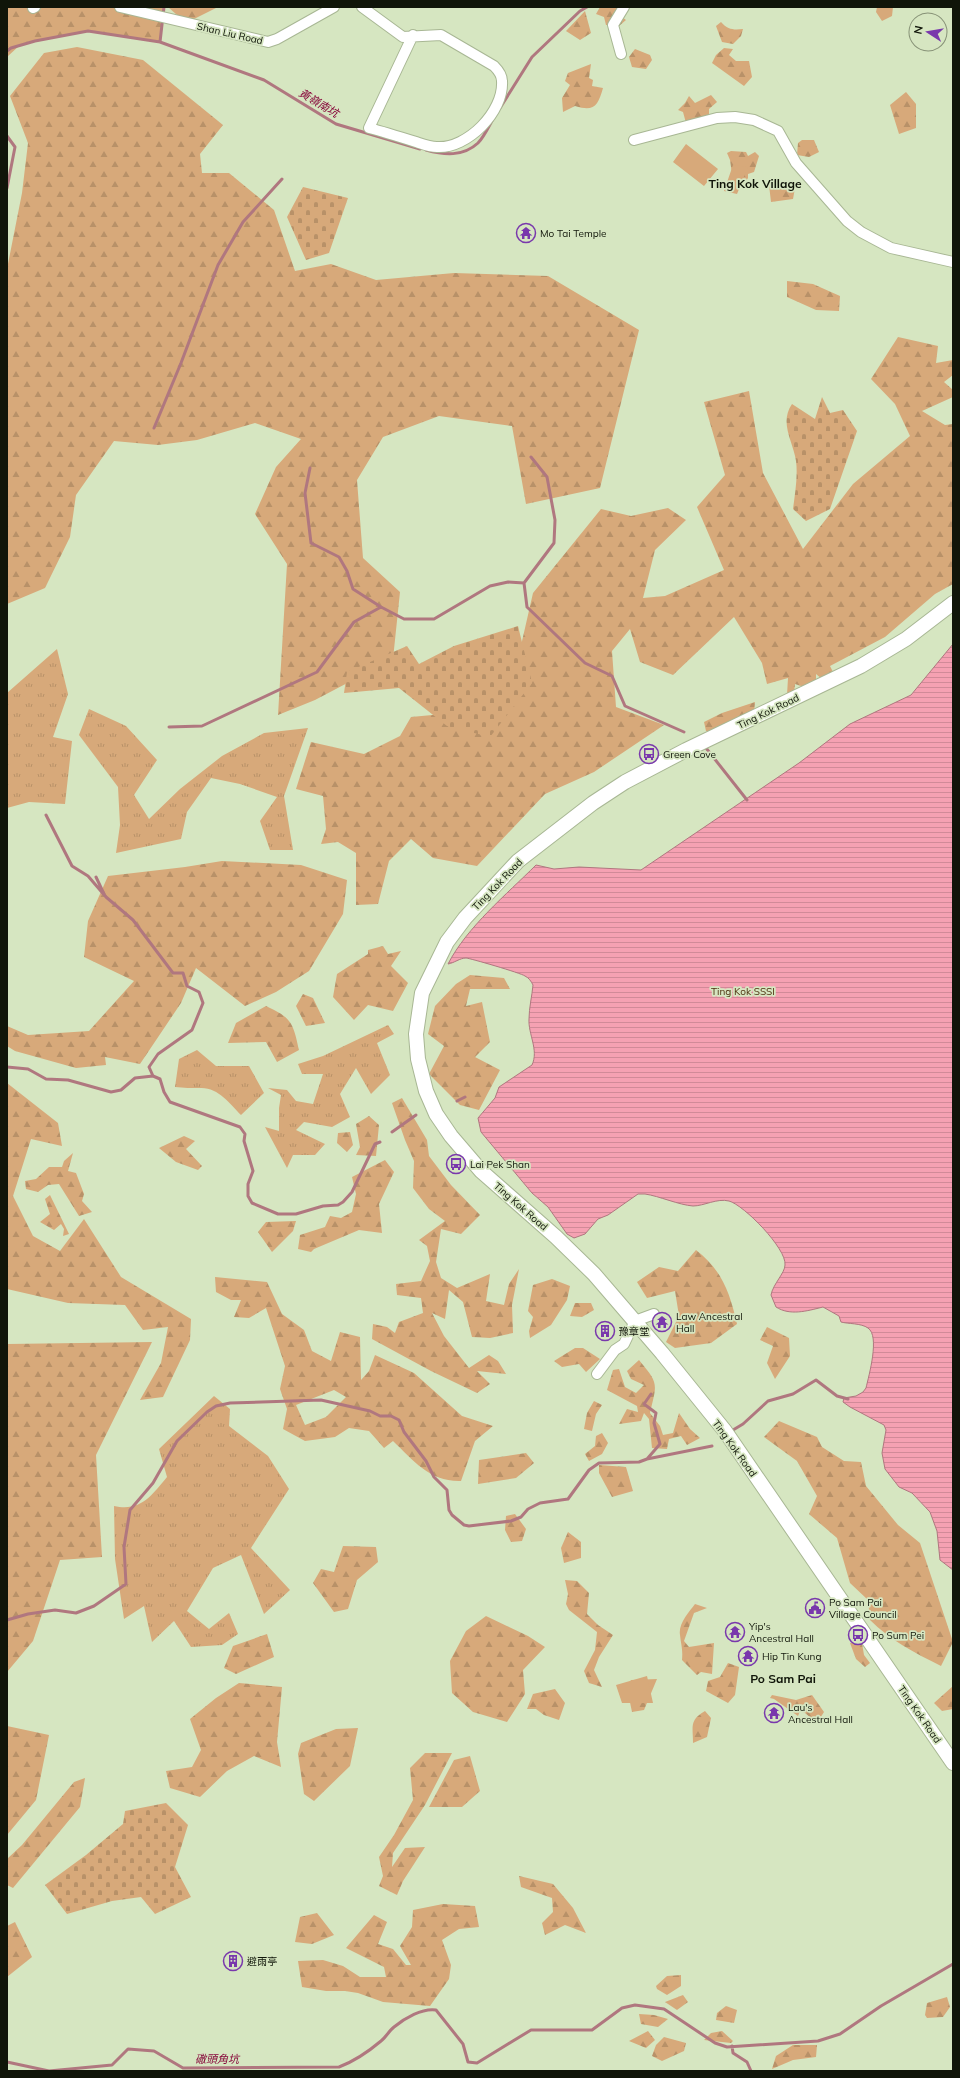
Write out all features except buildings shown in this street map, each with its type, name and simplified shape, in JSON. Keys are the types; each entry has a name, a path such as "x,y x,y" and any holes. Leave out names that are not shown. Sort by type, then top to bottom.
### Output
{"main road":[{"name":"Ting Kok Road","path":"953,603 906,639 861,666 658,764 593,803 518,861 498,881 447,942 431,973 419,1007 416,1046 422,1078 436,1114 458,1146 481,1171 556,1237 594,1274 635,1321 725,1432 953,1763"}],"street":[{"name":"Shan Liu Road","path":"120,7 268,42 277,39 334,7"},
{"path":"362,7 402,37 414,35 441,35 494,66 500,73 502,90 495,107 481,127 469,138 454,146 436,148 369,128 414,35"},
{"path":"621,54 613,25 624,7"},
{"path":"634,140 717,118 735,117 754,120 778,131 796,163 847,221 861,232 891,248 953,262"},
{"path":"596,1374 615,1350 624,1344 635,1321 654,1314"}],"green space":[{"path":"7,7 164,7 160,42 88,31 20,45 7,57"},
{"path":"168,7 218,7 186,23"},
{"path":"600,7 618,7 617,13 626,20 619,26 606,25 604,17 596,14"},
{"path":"877,7 893,7 892,16 882,21 876,12"},
{"path":"585,11 591,33 580,40 566,31"},
{"path":"721,22 726,27 731,29 743,29 741,36 733,44 722,42 716,26"},
{"path":"77,47 143,60 223,125 200,154 202,173 229,173 274,210 295,271 331,264 376,280 454,273 548,276 639,330 600,488 526,504 512,426 439,416 383,437 357,480 363,558 400,592 393,659 315,700 278,715 287,564 255,514 276,467 301,439 255,423 197,440 158,445 114,441 76,495 70,537 45,588 7,604 7,269 22,193 28,143 10,96 44,53"},
{"path":"724,48 733,49 729,55 736,61 749,61 752,77 744,86 712,63 716,55"},
{"path":"635,49 650,55 652,60 646,69 632,67 629,57"},
{"path":"591,64 589,78 593,80 592,86 603,88 597,103 591,108 581,108 575,106 563,112 562,98 570,85 565,81 568,73"},
{"path":"906,92 916,104 916,128 899,134 890,105"},
{"path":"711,95 717,102 709,109 709,116 686,123 683,112 678,110 689,96 695,103"},
{"path":"802,140 814,140 819,152 809,157 797,155 798,143"},
{"path":"686,144 718,169 704,186 673,162"},
{"path":"731,151 746,152 748,156 755,152 759,156 754,172 748,174 748,178 742,187 733,181 730,160 727,153"},
{"path":"733,165 748,167 737,194 724,191"},
{"path":"784,184 795,188 793,199 771,202 769,185"},
{"path":"303,187 348,198 329,253 306,260 287,217"},
{"path":"787,281 813,284 840,296 839,311 816,310 787,297"},
{"path":"898,337 938,346 936,363 953,360 953,375 944,382 953,390 953,397 922,411 945,425 953,424 953,584 935,594 885,637 830,666 834,674 822,679 816,674 816,682 804,687 795,684 794,694 787,695 788,678 767,684 762,663 734,617 673,675 640,662 630,629 612,651 616,707 664,725 594,772 545,794 477,866 433,858 411,839 389,861 378,904 356,905 356,853 338,842 321,844 326,829 323,796 296,789 311,742 364,754 400,736 411,717 464,712 512,685 533,593 601,509 631,516 668,508 686,520 655,550 643,598 665,596 724,570 697,507 725,475 704,402 749,391 763,473 803,549 853,484 910,436 895,404 871,379"},
{"path":"822,397 830,413 843,410 857,431 830,509 806,521 793,509 797,467 788,432 787,418 788,411 792,404 815,419"},
{"path":"518,626 532,683 490,737 447,726 399,688 344,693 347,672 407,646 419,664 454,646"},
{"path":"57,649 68,694 53,737 72,741 65,804 29,802 7,808 7,693"},
{"path":"755,702 754,713 714,732 706,731 704,722 722,713"},
{"path":"89,709 126,726 157,760 134,795 149,819 180,789 222,756 264,733 308,728 284,796 293,850 270,850 260,821 277,797 240,784 211,778 187,812 181,839 116,853 120,825 118,787 79,735"},
{"path":"222,861 301,865 347,880 343,914 309,971 276,992 245,1006 196,968 181,1003 140,1064 105,1057 106,1065 76,1068 15,1051 7,1046 7,1026 28,1035 89,1031 134,981 84,957 88,921 108,876"},
{"path":"383,946 388,954 401,951 391,966 408,983 393,1011 368,1005 354,1020 333,997 337,974 368,954 368,950"},
{"path":"470,975 504,978 510,989 470,989 466,1006 482,1002 490,1042 475,1057 500,1070 479,1110 460,1105 429,1074 444,1046 428,1034 435,1006 456,984"},
{"path":"303,994 313,998 325,1023 306,1026 296,1006"},
{"path":"266,1006 281,1014 290,1022 295,1033 299,1050 277,1062 266,1042 228,1043 236,1023"},
{"path":"388,1025 394,1034 377,1043 390,1075 371,1094 356,1068 340,1094 350,1117 332,1127 304,1122 296,1130 325,1144 315,1155 293,1155 287,1168 265,1127 279,1131 279,1108 281,1095 268,1088 287,1090 296,1101 313,1104 323,1074 302,1074 298,1064 323,1056"},
{"path":"197,1050 216,1066 249,1066 264,1093 241,1115 228,1101 212,1090 206,1088 175,1087 179,1059"},
{"path":"7,1083 58,1123 62,1146 31,1139 13,1196 33,1236 60,1251 84,1219 121,1277 191,1319 190,1340 163,1397 140,1400 161,1363 168,1327 143,1330 125,1305 68,1303 7,1289"},
{"path":"402,1098 427,1140 429,1156 451,1185 480,1215 461,1234 441,1229 436,1262 441,1278 457,1288 490,1274 486,1301 504,1305 509,1284 519,1269 512,1305 513,1333 490,1338 472,1337 463,1302 449,1290 445,1319 432,1313 444,1336 469,1368 489,1355 498,1361 506,1374 477,1371 490,1384 477,1393 431,1371 372,1339 373,1324 387,1327 395,1333 399,1322 423,1313 421,1298 397,1295 396,1284 421,1281 430,1261 427,1246 419,1240 445,1221 429,1209 413,1188 414,1161 392,1103"},
{"path":"369,1116 379,1125 376,1156 356,1155 360,1147 356,1124"},
{"path":"350,1132 353,1145 347,1152 337,1143 338,1133"},
{"path":"184,1136 195,1141 186,1149 202,1166 198,1170 176,1162 159,1148"},
{"path":"73,1153 68,1171 76,1173 84,1194 82,1201 92,1212 79,1216 59,1184 48,1185 38,1192 26,1189 25,1181 36,1179 49,1167 62,1167 64,1161"},
{"path":"385,1160 394,1172 379,1204 382,1233 359,1230 314,1249 311,1252 298,1249 300,1235 325,1227 330,1216 341,1218 352,1212 356,1194 352,1177"},
{"path":"50,1195 69,1234 63,1236 64,1229 61,1224 54,1230 40,1222 50,1214 45,1199"},
{"path":"296,1221 293,1231 272,1252 258,1232 266,1222"},
{"path":"696,1250 719,1274 724,1283 737,1324 711,1343 675,1348 666,1342 679,1316 675,1291 647,1298 637,1282 659,1267 678,1271"},
{"path":"215,1277 267,1282 282,1314 304,1330 312,1351 331,1361 340,1332 360,1337 361,1380 369,1371 375,1355 414,1373 462,1416 493,1426 475,1441 461,1481 440,1478 431,1474 416,1463 393,1441 384,1448 369,1431 349,1428 335,1437 305,1441 283,1429 287,1409 280,1389 285,1366 266,1308 249,1318 234,1317 241,1300 231,1300 216,1292","holes":["334,1390 346,1397 326,1417 305,1425 296,1405"]},
{"path":"552,1279 570,1286 567,1300 551,1325 530,1338 529,1331 533,1317 528,1311 533,1285"},
{"path":"575,1303 591,1303 594,1310 582,1317 570,1316"},
{"path":"767,1327 789,1338 790,1356 775,1379 767,1363 773,1346 760,1340"},
{"path":"152,1342 96,1455 102,1557 60,1560 33,1641 7,1672 7,1344"},
{"path":"575,1348 583,1348 600,1359 586,1372 579,1364 562,1367 554,1361"},
{"path":"639,1360 650,1374 655,1384 650,1413 660,1426 663,1435 673,1433 679,1413 690,1429 700,1438 687,1445 681,1436 669,1439 667,1449 652,1448 649,1419 644,1413 641,1421 619,1424 627,1409 638,1412 637,1406 607,1390 613,1370 619,1369 625,1387 636,1393 644,1385 631,1379 627,1371"},
{"path":"214,1396 230,1409 229,1426 268,1456 289,1489 251,1548 290,1590 264,1614 241,1555 213,1568 187,1611 209,1629 229,1613 238,1634 222,1645 191,1647 174,1621 152,1642 144,1606 124,1619 115,1559 114,1506 132,1507 151,1496 167,1477 159,1449"},
{"path":"594,1401 602,1405 596,1414 592,1431 584,1429 587,1413"},
{"path":"779,1421 817,1437 822,1447 844,1461 861,1462 866,1486 898,1525 920,1543 953,1642 941,1666 894,1640 870,1620 868,1600 850,1583 837,1538 809,1514 817,1496 797,1461 764,1437"},
{"path":"602,1433 608,1443 602,1454 589,1461 585,1454 595,1446 596,1436"},
{"path":"526,1453 534,1463 516,1478 478,1484 479,1460"},
{"path":"599,1465 626,1467 633,1491 612,1497 599,1473"},
{"path":"515,1514 526,1529 522,1541 511,1542 505,1530 506,1516"},
{"path":"568,1532 581,1542 581,1558 564,1563 561,1548"},
{"path":"343,1546 376,1547 378,1562 357,1580 348,1609 334,1612 313,1583 321,1569 334,1572"},
{"path":"565,1580 577,1581 589,1593 587,1614 598,1625 613,1635 599,1657 594,1670 602,1687 589,1683 584,1671 595,1650 597,1632 569,1610 566,1604 568,1594"},
{"path":"695,1604 707,1608 694,1613 684,1641 689,1647 714,1643 712,1674 701,1672 697,1675 682,1660 680,1631 684,1618"},
{"path":"486,1616 528,1636 545,1647 523,1670 525,1694 507,1722 473,1712 452,1693 450,1661 466,1631"},
{"path":"267,1634 274,1657 236,1674 224,1668 233,1646"},
{"path":"850,1643 862,1643 864,1655 870,1663 865,1667 856,1659"},
{"path":"728,1663 739,1667 735,1695 728,1703 706,1691 708,1681 720,1677"},
{"path":"647,1676 653,1703 622,1703 616,1685"},
{"path":"657,1679 644,1710 632,1712 627,1688 631,1680"},
{"path":"239,1683 282,1687 277,1742 281,1767 254,1756 227,1771 200,1797 170,1788 166,1771 192,1767 201,1750 190,1719 216,1698"},
{"path":"953,1686 953,1709 942,1711 934,1703"},
{"path":"555,1689 565,1703 559,1720 544,1715 536,1709 527,1709 533,1694"},
{"path":"772,1695 796,1700 812,1695 824,1712 817,1723 805,1713 800,1711 798,1716 774,1699 770,1698"},
{"path":"705,1711 711,1718 707,1737 693,1743 694,1721"},
{"path":"7,1726 49,1735 36,1800 7,1835"},
{"path":"358,1728 350,1766 314,1801 304,1794 298,1754 301,1743 336,1729"},
{"path":"425,1753 452,1753 425,1805 393,1853 392,1867 405,1848 425,1847 403,1881 397,1895 379,1886 383,1876 379,1857 394,1835 413,1800 410,1768"},
{"path":"470,1756 480,1791 462,1807 429,1807 454,1760"},
{"path":"85,1778 80,1807 13,1888 7,1885 7,1859 22,1845 74,1782"},
{"path":"166,1803 188,1825 175,1867 191,1897 155,1914 141,1897 112,1901 67,1914 45,1885 86,1855 123,1824 125,1811"},
{"path":"519,1876 553,1884 573,1908 586,1933 565,1925 545,1935 542,1923 553,1912 552,1898 521,1887"},
{"path":"443,1904 475,1906 479,1927 459,1929 442,1940 451,1965 449,1979 430,2006 383,2002 358,1993 326,1991 302,1987 298,1961 323,1960 343,1966 360,1977 386,1977 384,1967 346,1948 374,1915 387,1922 378,1944 393,1949 406,1965 411,1965 400,1946 412,1927 413,1910"},
{"path":"317,1913 334,1935 312,1944 295,1942 300,1917"},
{"path":"15,1922 32,1957 7,1977 7,1926"},
{"path":"681,1975 681,1986 667,1995 657,1989 656,1986 667,1976"},
{"path":"683,1995 688,2002 677,2010 665,2002"},
{"path":"947,1997 950,2007 943,2017 927,2018 925,2015 927,2003"},
{"path":"726,2006 737,2010 734,2023 716,2020 717,2013"},
{"path":"639,2014 654,2015 668,2019 658,2027 641,2024"},
{"path":"648,2031 655,2040 646,2048 629,2041"},
{"path":"722,2031 733,2041 731,2043 704,2040 711,2033"},
{"path":"664,2037 686,2043 684,2051 662,2061 652,2056 656,2045"},
{"path":"793,2045 817,2045 816,2057 793,2060 772,2069 776,2056"}],"shaded area":[{"name":"Ting Kok SSSI","path":"953,644 953,1570 940,1560 937,1531 930,1512 912,1493 899,1487 885,1469 882,1453 886,1430 884,1425 843,1402 844,1398 856,1396 863,1392 866,1388 873,1356 873,1339 868,1328 858,1324 841,1322 839,1316 823,1307 793,1312 781,1310 776,1307 771,1295 784,1268 784,1258 763,1228 744,1210 729,1201 715,1201 693,1206 651,1195 638,1194 608,1215 598,1219 585,1234 574,1238 567,1234 548,1207 532,1193 481,1132 478,1118 495,1098 499,1087 532,1065 534,1059 534,1048 529,1025 529,1011 533,985 529,979 521,974 466,958 448,964 456,950 477,924 500,899 536,865 554,869 579,867 641,870 799,763 850,724 911,695"}],"waterway":[{"path":"160,42 164,7"},
{"name":"黃嶺南坑","path":"500,108 532,57 580,11 587,7"},
{"name":"黃嶺南坑","path":"7,51 11,48 35,41 88,31 160,42 264,80 336,124 420,149"},
{"name":"黃嶺南坑","path":"426,150 446,154 466,151 480,141 493,119"},
{"name":"黃嶺南坑","path":"7,136 15,147 7,188"},
{"path":"154,428 181,363 218,265 243,222 282,179"},
{"path":"524,583 554,543 555,520 547,477 531,457"},
{"path":"310,468 305,493 311,543 339,557 347,571 353,589 381,607 404,619 434,619 490,586 508,582 524,583 527,607 585,663 612,676 625,706 684,732"},
{"path":"169,727 202,726 317,672 354,622 381,607"},
{"path":"706,748 747,800"},
{"path":"46,815 72,866 88,876 106,897 133,920 173,973 183,973 187,986 199,992 203,1003 192,1030 158,1054 149,1067 153,1076 160,1079 164,1092 170,1102 240,1127 245,1134 244,1141 253,1171 248,1184 248,1196 252,1203 278,1214 296,1214 323,1206 338,1205 343,1202 352,1192 375,1144 380,1142"},
{"path":"96,877 104,894"},
{"path":"7,1067 28,1069 46,1079 68,1080 111,1092 121,1090 135,1078 153,1076"},
{"path":"457,1101 465,1097"},
{"path":"392,1132 416,1115"},
{"path":"733,1430 743,1424 768,1401 793,1394 816,1380 837,1396 848,1399"},
{"path":"7,1620 28,1614 55,1610 76,1613 94,1606 126,1584 124,1547 130,1510 153,1483 177,1441 207,1412 216,1406 230,1403 321,1400 370,1411 380,1416 391,1416 399,1420 404,1432 426,1461 434,1477 447,1490 449,1510 452,1515 464,1525 469,1526 511,1521 521,1517 528,1509 540,1503 568,1499 589,1470 599,1463 639,1462 647,1459 660,1444 654,1423 656,1413 644,1404 651,1394"},
{"path":"647,1459 712,1446"},
{"name":"䃟頭角坑","path":"7,2062 49,2071 112,2065 128,2049 154,2051 183,2068 339,2067 356,2059 371,2049 403,2020 419,2012 431,2010 436,2010 463,2044 468,2062 477,2063 531,2030 592,2030 622,2008 635,2005 664,2009 715,2043 727,2047 818,2041 840,2034 881,2006 953,1964"},
{"path":"732,2046 733,2053 747,2062 751,2071"}],"place":[{"name":"Mo Tai Temple","path":"526,233"},
{"name":"Green Cove","path":"649,754"},
{"name":"Lai Pek Shan","path":"456,1164"},
{"name":"Law Ancestral Hall","path":"662,1322"},
{"name":"豫章堂","path":"605,1331"},
{"name":"Po Sam Pai Village Council","path":"815,1608"},
{"name":"Yip's Ancestral Hall","path":"735,1632"},
{"name":"Po Sum Pei","path":"858,1635"},
{"name":"Hip Tin Kung","path":"748,1656"},
{"name":"Lau's Ancestral Hall","path":"774,1713"},
{"name":"避雨亭","path":"233,1961"}],"district":[{"name":"Ting Kok Village","path":"755,184"},
{"name":"Po Sam Pai","path":"783,1679"}]}
